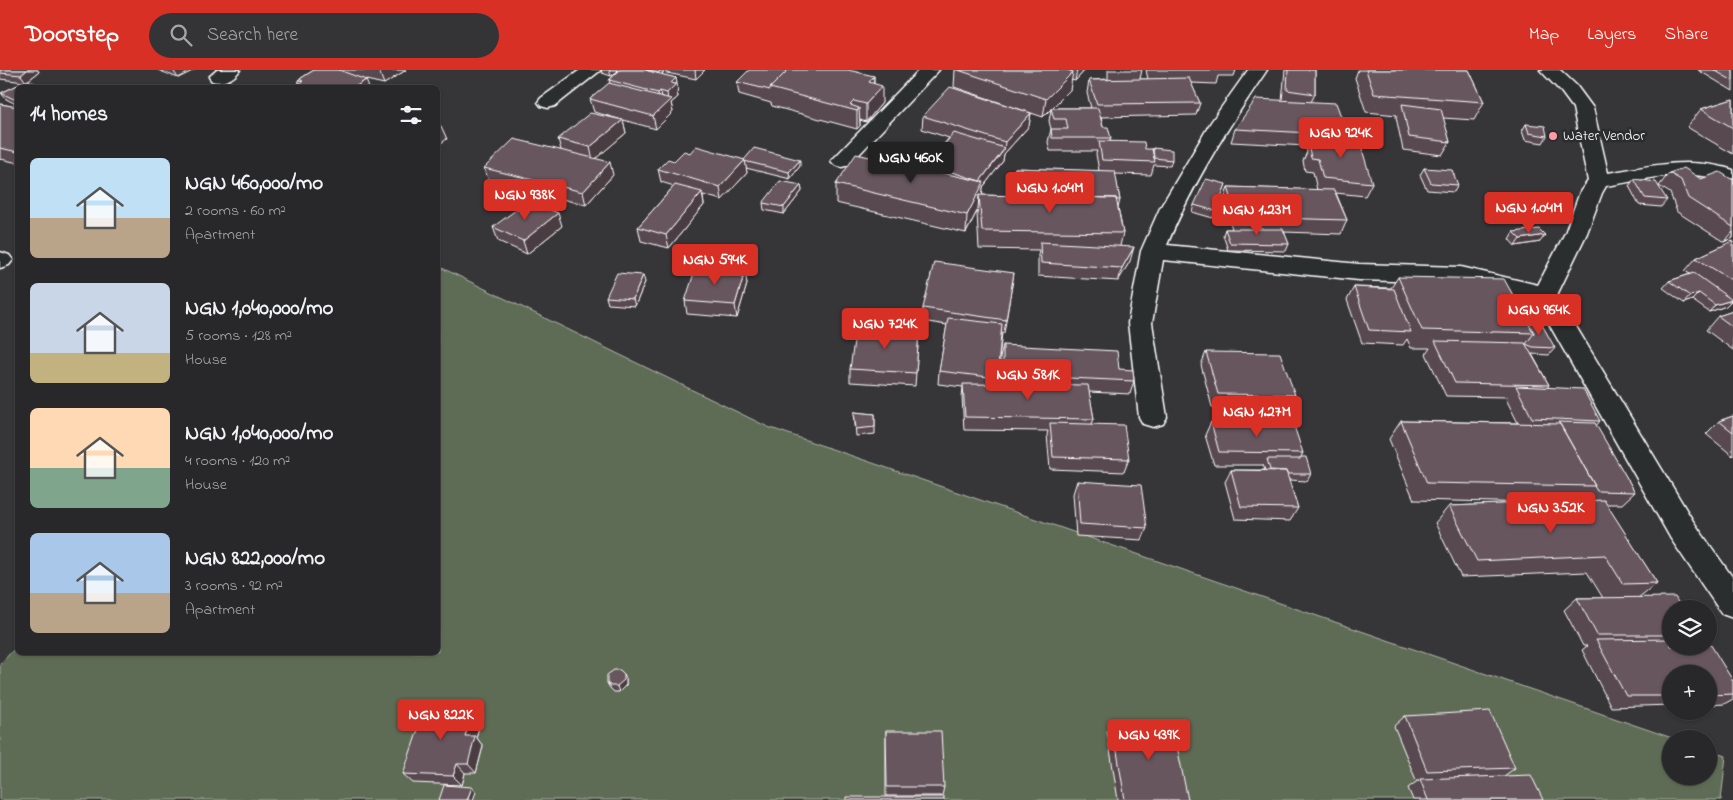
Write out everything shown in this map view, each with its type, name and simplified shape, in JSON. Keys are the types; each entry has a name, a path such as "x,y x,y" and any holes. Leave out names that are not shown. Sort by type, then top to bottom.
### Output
{"street":[{"path":"548,102 592,70"},
{"path":"842,161 930,70"},
{"path":"1153,418 1140,323 1152,252 1176,199 1222,122 1258,70"},
{"path":"1550,70 1570,89 1582,108 1599,181"},
{"path":"1544,295 1576,233 1591,192 1599,181 1684,168 1704,169 1733,177"},
{"path":"1152,252 1359,272 1461,275 1544,295 1682,530 1733,604"}],"green space":[{"path":"440,267 768,427 1662,735 1662,785 1717,785 1717,753 1726,756 1721,800 0,800 0,664 15,648 15,655 440,655"}],"building":[{"path":"0,70 27,70 21,75 0,73"},
{"path":"314,70 339,70 366,80 358,85 297,85 303,81 298,80"},
{"path":"620,70 645,70 676,78 671,83 676,84 667,93 660,91 658,93 609,80"},
{"path":"645,70 662,70 658,73"},
{"path":"749,70 788,70 770,90 737,82"},
{"path":"788,70 848,70 874,76 869,82 882,86 866,104 854,101 850,105 859,108 857,111 770,88"},
{"path":"958,70 1067,70 1073,72 1046,99"},
{"path":"1288,70 1315,70 1315,94 1287,90"},
{"path":"1366,70 1469,70 1484,102 1374,94"},
{"path":"1714,70 1733,70 1733,81"},
{"path":"1189,78 1200,103 1097,104 1089,80"},
{"path":"28,80 38,85 18,85"},
{"path":"609,83 671,99 653,116 590,99"},
{"path":"15,86 15,100 1,93"},
{"path":"950,87 1031,113 1005,142 923,116"},
{"path":"1256,99 1336,103 1348,135 1235,129"},
{"path":"1733,99 1733,128 1701,109"},
{"path":"0,104 15,106 15,151 0,148"},
{"path":"1402,104 1441,109 1450,142 1409,137"},
{"path":"1051,108 1098,108 1103,127 1108,127 1111,138 1052,138 1051,129 1068,129 1066,119 1054,119"},
{"path":"590,113 623,120 590,147 558,139"},
{"path":"1526,124 1545,126 1547,136 1529,133"},
{"path":"954,133 1005,148 980,181 927,164"},
{"path":"1312,135 1359,139 1372,183 1323,178 1318,159 1311,158 1309,148 1315,148"},
{"path":"514,139 610,162 583,192 484,168"},
{"path":"1099,141 1144,142 1145,149 1152,149 1155,162 1102,160"},
{"path":"696,146 745,160 720,187 658,169 668,159 674,161 684,151 690,153"},
{"path":"754,148 800,160 789,172 744,161"},
{"path":"1153,148 1172,150 1172,160 1154,158"},
{"path":"856,154 984,182 967,215 836,184"},
{"path":"1015,168 1115,171 1120,200 1116,200 1116,198 1016,196"},
{"path":"1424,168 1452,170 1458,185 1431,183"},
{"path":"1684,168 1701,179 1720,172 1733,179 1733,227 1688,198 1681,180 1669,173"},
{"path":"1206,179 1226,184 1216,211 1194,205"},
{"path":"1634,179 1656,182 1667,200 1645,198"},
{"path":"780,181 801,185 784,207 763,203"},
{"path":"675,185 702,192 666,235 638,227"},
{"path":"1228,187 1334,190 1347,220 1237,217"},
{"path":"979,195 1116,198 1123,233 982,231"},
{"path":"528,201 558,213 523,241 493,227"},
{"path":"1225,229 1283,229 1289,244 1230,243"},
{"path":"1539,229 1545,235 1520,239 1513,232"},
{"path":"1733,241 1733,281 1696,258"},
{"path":"1040,242 1134,247 1122,268 1041,263"},
{"path":"934,262 1014,273 1006,320 923,308"},
{"path":"696,267 745,271 735,305 685,301"},
{"path":"617,273 643,275 633,299 606,297"},
{"path":"1694,273 1732,300 1715,305 1699,293 1690,296 1669,281"},
{"path":"1398,277 1504,279 1534,333 1422,330"},
{"path":"1354,287 1394,289 1411,332 1369,330"},
{"path":"1733,311 1733,327 1718,316"},
{"path":"948,318 1002,324 997,378 939,371"},
{"path":"1527,321 1540,321 1555,348 1533,347 1526,344 1534,333"},
{"path":"856,327 919,331 916,373 850,369"},
{"path":"1435,341 1525,343 1549,385 1455,383"},
{"path":"1003,345 1117,351 1119,369 1133,370 1134,381 1003,375"},
{"path":"1206,352 1280,353 1295,395 1218,394"},
{"path":"963,384 1088,385 1094,419 965,417"},
{"path":"1516,386 1583,389 1600,421 1532,418"},
{"path":"854,412 875,414 875,427 856,429"},
{"path":"1733,416 1733,432 1719,421"},
{"path":"1401,421 1560,424 1595,486 1427,483"},
{"path":"1211,422 1293,423 1303,453 1219,452"},
{"path":"1558,422 1595,423 1635,492 1597,491"},
{"path":"1050,423 1124,425 1129,459 1053,457"},
{"path":"1301,457 1306,457 1311,474 1287,474 1286,471 1270,470 1267,459 1300,459"},
{"path":"1231,470 1286,471 1298,508 1241,507"},
{"path":"1077,481 1141,485 1147,528 1080,524"},
{"path":"1604,500 1657,583 1623,584 1605,555 1477,561 1449,506"},
{"path":"1675,597 1677,600 1662,600 1662,635 1597,635 1577,598"},
{"path":"1662,639 1662,655 1717,655 1733,681 1733,694 1717,695 1717,665 1662,665 1662,696 1626,696 1596,640"},
{"path":"614,670 620,670 624,674 624,680 617,686 611,686 607,683 607,675"},
{"path":"427,703 475,705 465,736 475,736 468,764 457,764 453,776 403,774"},
{"path":"1490,711 1515,768 1427,771 1405,716"},
{"path":"1112,721 1172,722 1188,800 1125,800"},
{"path":"886,731 941,731 944,787 887,787"},
{"path":"1531,775 1543,800 1428,800 1420,779"},
{"path":"444,785 472,787 467,800 439,800"},
{"path":"846,797 944,797 944,800 846,800"}],"place":[{"name":"Water Vendor","path":"1553,136"}]}
